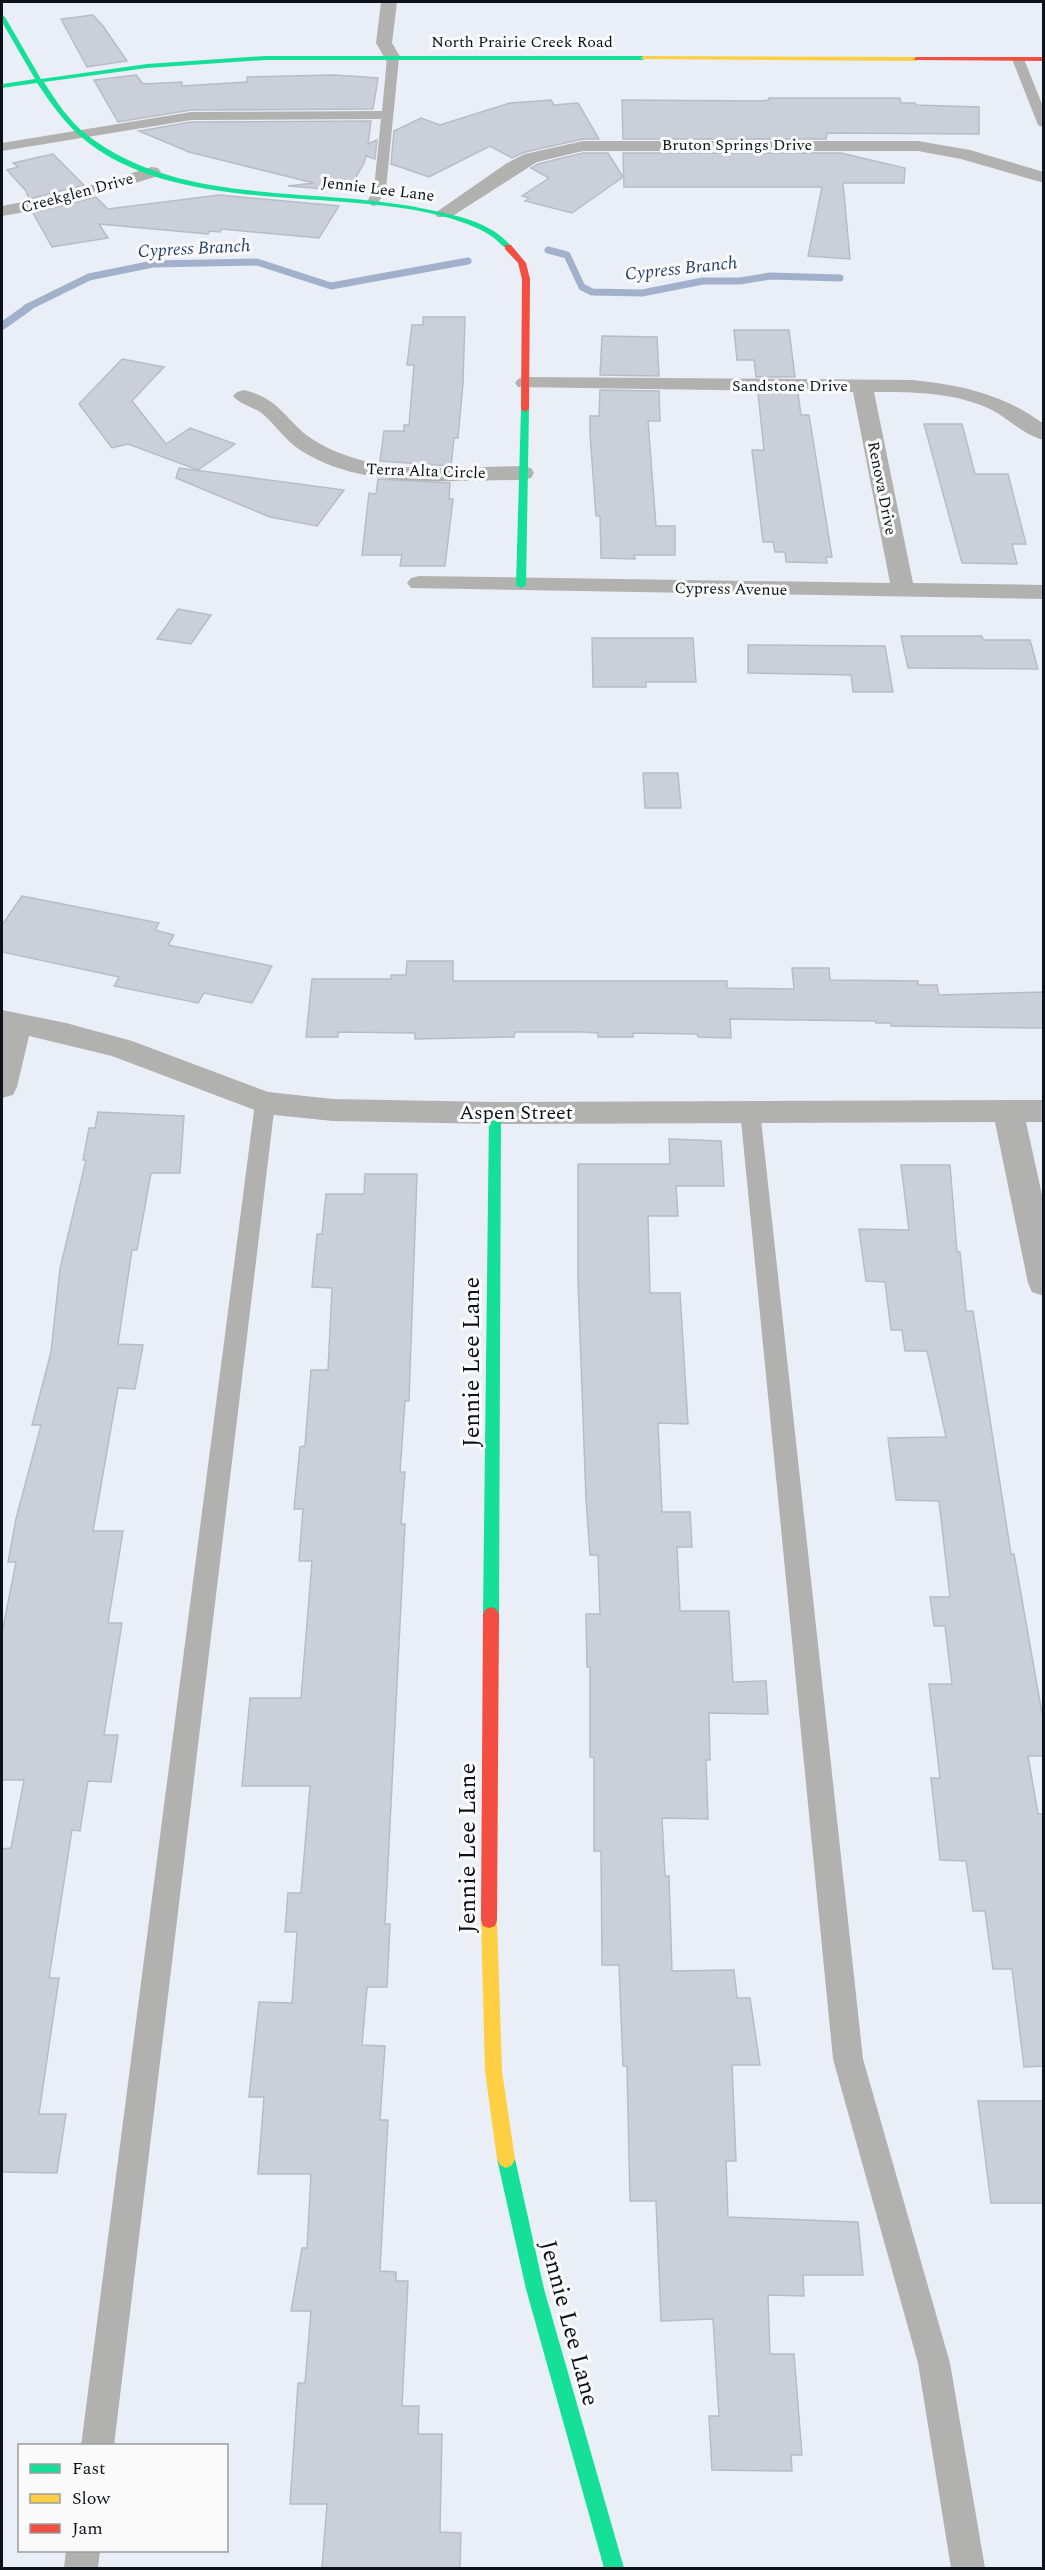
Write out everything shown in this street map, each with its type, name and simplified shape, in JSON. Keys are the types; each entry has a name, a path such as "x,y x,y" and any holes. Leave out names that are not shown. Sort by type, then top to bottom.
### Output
{"street":[{"path":"386,47 389,2"},
{"name":"Jennie Lee Lane","path":"2,17 38,66 40,80 80,134 123,161 152,172 236,190 373,202 444,213 492,234 509,246 522,264 527,294 521,585"},
{"path":"1020,45 1044,45"},
{"name":"North Prairie Creek Road","path":"2,86 194,62 386,47 1044,59"},
{"path":"10,70 38,66"},
{"name":"Bruton Springs Drive","path":"444,213 513,167 531,158 552,151 604,144 918,146 964,154 1044,178"},
{"name":"Creekglen Drive","path":"2,211 57,201 152,172"},
{"name":"Sandstone Drive","path":"525,383 912,386 970,394 1017,413 1044,434"},
{"name":"Renova Drive","path":"862,386 903,591"},
{"name":"Terra Alta Circle","path":"244,396 272,410 287,428 307,445 334,459 360,467 391,471 523,472"},
{"name":"Cypress Avenue","path":"419,584 1044,592"},
{"path":"2,1087 9,1021"},
{"name":"Aspen Street","path":"9,1021 121,1048 265,1103 333,1110 495,1113 750,1110 1044,1111"},
{"path":"1008,1111 1044,1283"},
{"name":"Jennie Lee Lane","path":"495,1113 489,1963 498,2123 535,2289 614,2568"}],"lane":[{"path":"373,202 380,189 387,115 386,47"},
{"path":"1018,59 1044,125"},
{"path":"2,147 213,114 387,115"},
{"path":"97,2444 265,1103"},
{"path":"750,1110 848,2059 934,2363 968,2568"},
{"path":"81,2568 83,2552"}],"building":[{"path":"93,15 127,61 87,67 61,19"},
{"path":"136,75 143,84 182,82 182,86 247,82 247,77 335,75 378,78 373,109 191,110 118,122 94,80"},
{"path":"769,98 900,98 901,103 915,103 916,105 979,107 979,134 827,133 826,139 623,139 622,100 760,101 769,100"},
{"path":"551,100 554,105 578,103 599,139 583,139 525,152 512,158 490,146 429,177 391,164 394,131 421,118 440,125 510,103"},
{"path":"371,121 368,144 377,140 375,159 366,156 348,191 288,186 314,183 189,152 139,131 191,122"},
{"path":"583,153 608,153 623,177 572,213 525,201 529,198 522,196 549,178 531,168 538,164"},
{"path":"623,153 841,153 905,168 904,183 843,183 850,259 808,256 822,187 624,187"},
{"path":"53,154 84,185 29,199 26,191 7,170 18,167 13,163"},
{"path":"219,195 339,206 319,238 222,229 220,232 210,231 208,234 99,224 108,238 52,247 33,213 96,197 108,209"},
{"path":"423,317 465,317 463,383 458,438 454,438 451,466 380,461 384,431 404,431 404,425 409,425 414,365 407,365 412,325 423,325"},
{"path":"734,330 789,330 795,377 756,377 754,360 737,360"},
{"path":"602,336 657,337 659,376 600,375"},
{"path":"122,359 164,367 132,401 166,444 190,428 235,444 198,470 128,444 112,448 79,404"},
{"path":"600,390 659,391 660,421 648,421 656,526 675,526 675,555 634,555 635,559 601,558 600,516 596,516 590,434 590,416 599,416"},
{"path":"758,393 798,393 801,415 809,415 832,557 826,557 827,563 786,562 785,552 775,552 773,542 763,542 752,450 764,450"},
{"path":"924,424 962,424 975,474 1008,474 1026,544 1012,544 1017,564 962,563"},
{"path":"179,468 344,490 317,526 270,517 176,478"},
{"path":"378,479 450,483 449,499 453,499 445,566 400,566 402,555 362,555 369,493 376,494"},
{"path":"178,609 211,615 191,644 157,639"},
{"path":"901,636 982,636 983,640 1030,640 1038,669 908,668"},
{"path":"592,638 693,638 696,682 646,682 646,687 593,687"},
{"path":"748,645 885,646 893,692 853,692 851,675 748,673"},
{"path":"643,773 678,773 681,808 645,808"},
{"path":"22,896 159,923 155,930 174,935 168,945 272,966 252,1003 204,993 198,1003 114,986 119,977 2,952 2,925"},
{"path":"407,961 453,961 453,981 727,981 727,988 794,989 792,968 829,968 830,980 918,981 918,985 937,985 939,995 1044,992 1044,1028 891,1026 891,1023 876,1023 876,1021 730,1019 731,1038 698,1037 697,1034 633,1033 633,1037 598,1037 598,1033 581,1032 515,1032 514,1037 415,1039 415,1033 338,1032 338,1037 306,1037 312,979 391,979 391,975 406,975"},
{"path":"98,1112 184,1116 180,1173 151,1173 137,1250 132,1250 118,1344 143,1345 135,1389 118,1388 93,1531 123,1531 108,1623 122,1623 104,1735 118,1735 111,1782 88,1781 80,1831 72,1830 49,1978 59,1978 39,2114 66,2114 57,2173 2,2172 2,1849 11,1848 24,1780 2,1780 2,1633 16,1562 8,1562 16,1519 41,1425 32,1425 51,1352 60,1269 86,1160 83,1160 89,1128 95,1128"},
{"path":"669,1139 721,1141 724,1186 676,1186 678,1216 648,1216 650,1293 680,1293 688,1424 658,1423 662,1512 690,1512 692,1547 677,1547 680,1611 729,1611 733,1682 766,1681 768,1714 709,1713 710,1760 706,1760 708,1819 662,1818 665,1876 669,1876 672,1971 734,1970 737,1998 750,1998 760,2065 732,2065 736,2161 726,2161 728,2217 858,2222 863,2275 803,2275 804,2296 768,2295 770,2354 794,2354 802,2455 791,2455 792,2471 712,2470 709,2416 719,2416 713,2319 661,2321 656,2201 630,2201 627,2066 623,2066 619,1965 602,1965 601,1851 594,1851 594,1758 590,1757 590,1667 587,1667 586,1614 600,1614 598,1555 590,1555 586,1499 578,1280 578,1164 670,1164"},
{"path":"901,1165 950,1165 957,1252 960,1252 966,1311 973,1311 1011,1554 1014,1554 1043,1719 1043,1756 1028,1756 1038,1814 1044,1814 1044,2066 1024,2067 1012,1969 993,1969 985,1911 973,1911 966,1861 940,1860 931,1778 940,1778 929,1684 952,1684 945,1626 934,1626 930,1597 950,1597 939,1501 896,1500 888,1438 946,1437 927,1351 905,1351 902,1330 891,1330 885,1282 866,1281 859,1229 909,1230"},
{"path":"365,1174 417,1174 409,1401 405,1401 400,1472 405,1472 401,1524 405,1524 385,1924 390,1924 387,1987 367,1987 362,2045 385,2046 380,2120 388,2120 380,2271 396,2272 396,2281 408,2281 402,2406 419,2406 418,2434 442,2434 440,2532 461,2533 460,2568 322,2568 327,2504 290,2504 298,2383 305,2383 311,2311 291,2311 302,2248 307,2248 311,2174 258,2174 264,2097 249,2097 259,2002 292,2003 297,1932 285,1932 288,1893 301,1893 310,1786 242,1786 250,1698 301,1698 312,1561 299,1561 303,1509 294,1509 300,1447 305,1446 311,1370 328,1370 332,1288 312,1287 317,1234 322,1234 326,1194 364,1194"},
{"path":"978,2101 1044,2101 1044,2203 991,2203"}],"waterway":[{"name":"Cypress Branch","path":"548,250 567,255 582,287 592,292 642,293 703,281 740,281 770,276 840,278"},
{"name":"Cypress Branch","path":"26,308 89,277 153,264 257,262 331,286 468,261"},
{"name":"Cypress Branch","path":"2,326 29,307"}],"traffic: fast":[{"path":"2,17 38,80 59,110 84,136 122,161 165,177 212,187 409,207 453,217 475,225 497,236 508,247"},
{"path":"2,86 147,66 265,58 643,58"},
{"path":"521,585 525,409"},
{"path":"491,1614 495,1113"},
{"path":"506,2159 535,2289 614,2568"}],"traffic: slow":[{"path":"643,58 916,59"},
{"path":"489,1920 490,2010 494,2071 506,2159"}],"traffic: jam":[{"path":"916,59 1044,59"},
{"path":"508,247 522,263 526,279 525,409"},
{"path":"489,1920 491,1614"}]}
